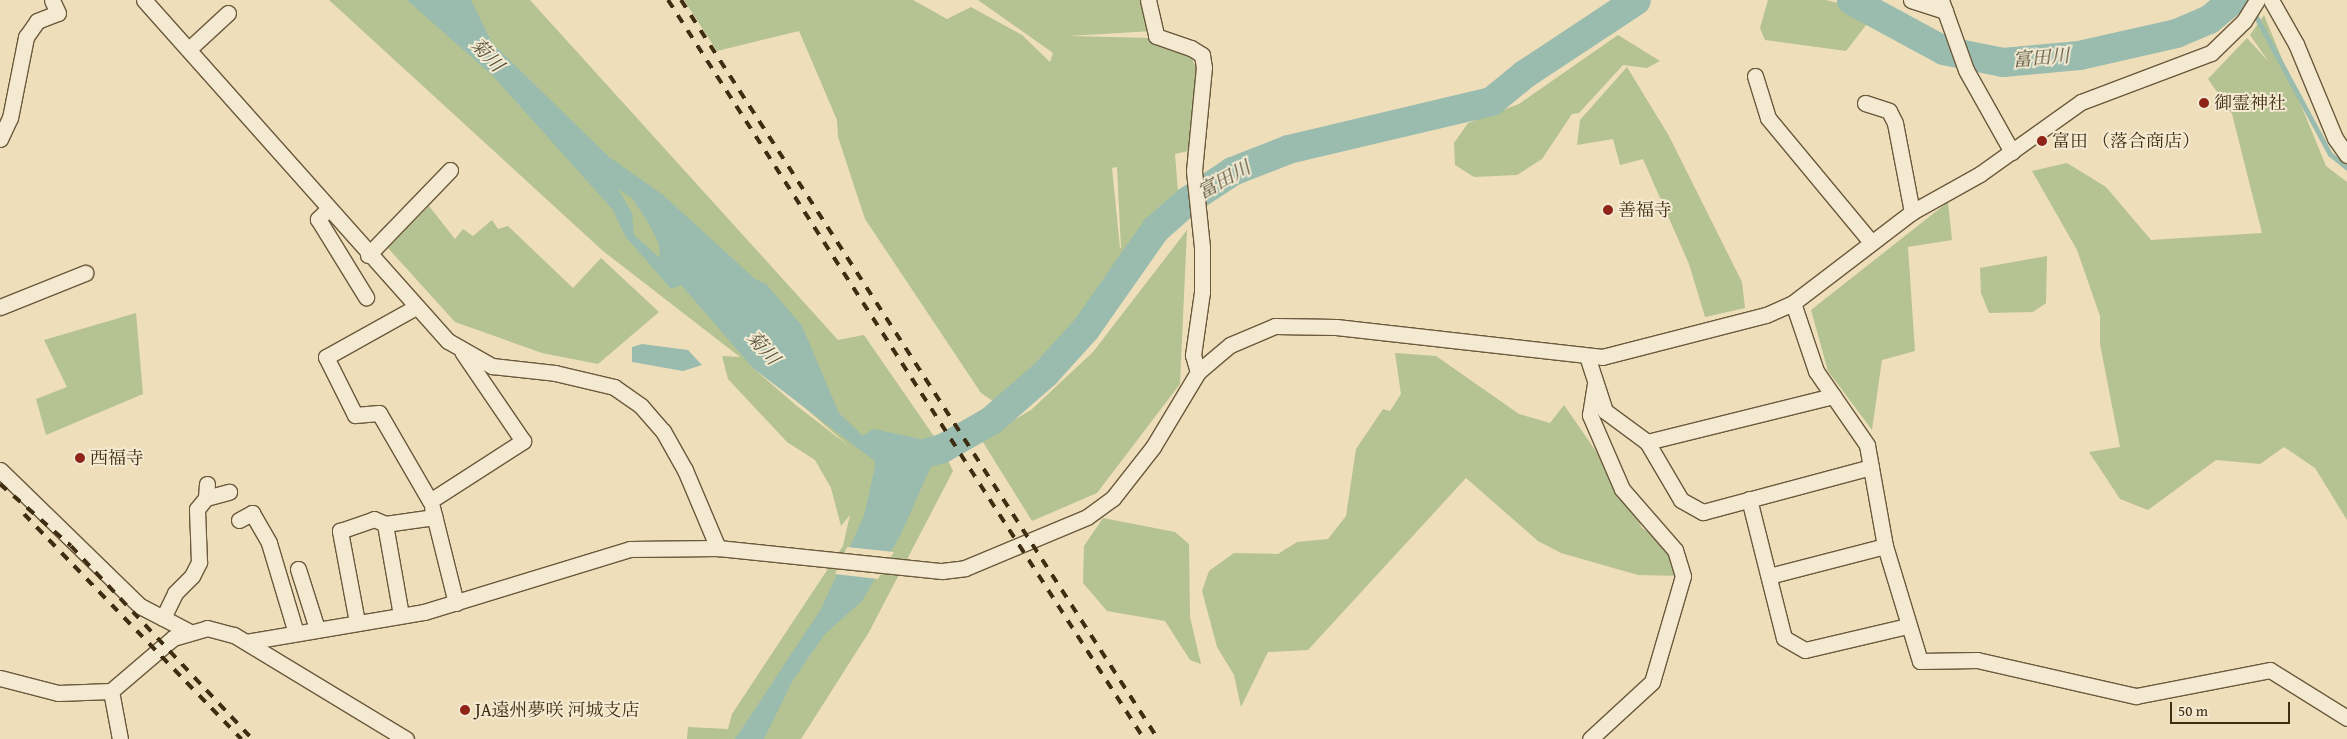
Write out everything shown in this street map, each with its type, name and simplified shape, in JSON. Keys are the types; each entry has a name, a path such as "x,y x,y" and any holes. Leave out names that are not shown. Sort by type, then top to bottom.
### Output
{"street":[{"path":"0,139 10,118 26,37 37,20 58,13 52,0"},
{"path":"144,0 189,49 327,210 416,307 463,353 523,441 430,501"},
{"path":"1148,0 1156,36 1175,40 1202,55 1194,171 1200,220 1202,292 1193,355 1198,372"},
{"path":"1911,0 1943,6 1966,70 2012,152"},
{"path":"246,642 402,615 456,603 630,549 718,548 839,558 942,571 965,568 1087,517 1127,482 1198,372 1252,333 1296,324 1587,356 1661,345 1766,315 1793,303 1912,212 2012,152 2081,102 2212,53 2244,21 2257,0"},
{"path":"2271,0 2296,44 2335,138 2347,155"},
{"path":"189,49 228,13"},
{"path":"1755,76 1768,118 1871,242"},
{"path":"1865,102 1888,111 1895,123 1912,212"},
{"path":"368,255 450,170"},
{"path":"327,210 318,219 366,297"},
{"path":"0,307 85,273"},
{"path":"1793,303 1816,371 1868,445 1885,546 1907,626 1920,661 1976,660 2136,696 2270,670 2347,718"},
{"path":"416,307 326,357 355,415 379,412 430,501 456,603"},
{"path":"463,353 492,366 592,380 614,387 641,406 663,431 686,470 718,548"},
{"path":"1587,356 1595,386 1605,411 1647,442 1681,500 1703,512 1871,467"},
{"path":"1590,739 1652,682 1683,576 1675,550 1622,489 1590,415 1595,386"},
{"path":"1647,442 1833,396"},
{"path":"0,470 140,606 188,631"},
{"path":"163,618 175,593 199,562 198,508 206,491 229,492"},
{"path":"1749,499 1784,638 1805,650 1907,626"},
{"path":"240,520 252,513 269,543 296,633"},
{"path":"357,622 340,530 374,519 385,524 435,517"},
{"path":"385,524 402,615"},
{"path":"1768,576 1885,546"},
{"path":"298,569 317,629"},
{"path":"0,678 58,693 111,691 173,638 188,631 207,628 246,642 406,739"},
{"path":"111,691 120,739"}],"green space":[{"path":"329,0 530,0 838,340 864,335 942,448 953,471 869,632 801,739 687,739 688,727 728,729 732,714 843,546 850,515 841,526 831,488 815,460 787,442 728,379 722,356 740,357 603,251","holes":["752,367 797,401 850,447 797,406"]},
{"path":"684,0 913,0 947,19 971,7 1022,35 1050,62 1053,53 978,0 1149,0 1153,31 1069,36 1151,38 1185,45 1198,71 1192,150 1175,154 1178,192 1121,260 1108,294 1068,336 1045,373 999,405 981,393 865,219 838,137 837,120 799,31 717,51","holes":["1117,167 1121,248 1112,168"]},
{"path":"1768,0 1826,0 1862,9 1870,20 1846,51 1765,40 1760,28"},
{"path":"2264,15 2326,166 2347,182 2347,520 2315,468 2284,447 2260,464 2216,460 2148,510 2120,499 2089,452 2120,447 2100,344 2100,316 2077,250 2032,171 2067,163 2106,187 2151,240 2262,233 2232,114 2208,79 2247,38 2269,62 2250,35"},
{"path":"1618,35 1660,61 1647,68 1623,65 1579,113 1572,114 1542,159 1517,175 1474,177 1455,165 1454,143 1468,123 1519,104"},
{"path":"1627,67 1669,136 1742,282 1745,308 1705,317 1689,264 1643,159 1620,165 1613,139 1577,145 1580,120"},
{"path":"1948,202 1952,240 1908,247 1915,351 1882,360 1872,430 1828,371 1811,310"},
{"path":"429,206 455,239 463,229 473,236 492,220 498,229 508,226 573,288 601,258 659,312 598,364 542,353 455,322 388,248"},
{"path":"1187,230 1180,384 1097,493 1032,521 981,439 1031,410 1093,352"},
{"path":"2047,256 2046,303 2033,312 1989,313 1981,293 1980,268"},
{"path":"136,313 143,394 46,435 36,399 67,387 44,340"},
{"path":"1395,353 1436,356 1519,414 1550,423 1564,405 1622,489 1642,528 1675,550 1683,576 1638,575 1561,553 1538,541 1466,478 1308,650 1268,652 1241,707 1234,675 1217,647 1202,591 1209,571 1234,553 1278,554 1297,542 1328,539 1346,516 1356,449 1383,409 1390,411 1401,394"},
{"path":"1103,518 1175,532 1189,544 1190,617 1201,664 1190,660 1165,621 1107,611 1083,583 1084,546"}],"water":[{"name":"菊川","path":"407,0 471,0 492,43 609,157 663,195 755,279 766,284 802,326 839,413 863,436 873,429 920,439 933,462 900,536 862,601 825,634 793,680 764,739 735,739 821,609 864,516 876,462 754,369 681,285 671,289 625,236 613,210 493,76","holes":["618,189 632,198 659,244 660,258 634,235 632,213"]},
{"path":"642,344 688,350 702,365 683,371 632,362 632,347"}],"pier":[{"path":"847,547 894,552 878,579 835,574"}],"waterway":[{"name":"富田川","path":"889,463 942,448 991,420 1045,373 1085,329 1155,229 1188,200 1232,171 1288,149 1491,101 1524,74 1636,0"},
{"name":"富田川","path":"1851,0 1943,50 2003,62 2079,55 2176,33 2209,19 2232,0"},
{"path":"2247,0 2330,154 2347,168"}],"railway":[{"path":"668,0 1144,739"},
{"path":"681,0 1158,739"},
{"path":"0,484 71,546 252,739"},
{"path":"24,514 241,739"}],"place":[{"name":"御霊神社","path":"2204,103"},
{"name":"富田 （落合商店）","path":"2042,141"},
{"name":"善福寺","path":"1608,210"},
{"name":"西福寺","path":"80,458"},
{"name":"JA遠州夢咲 河城支店","path":"465,710"}]}
